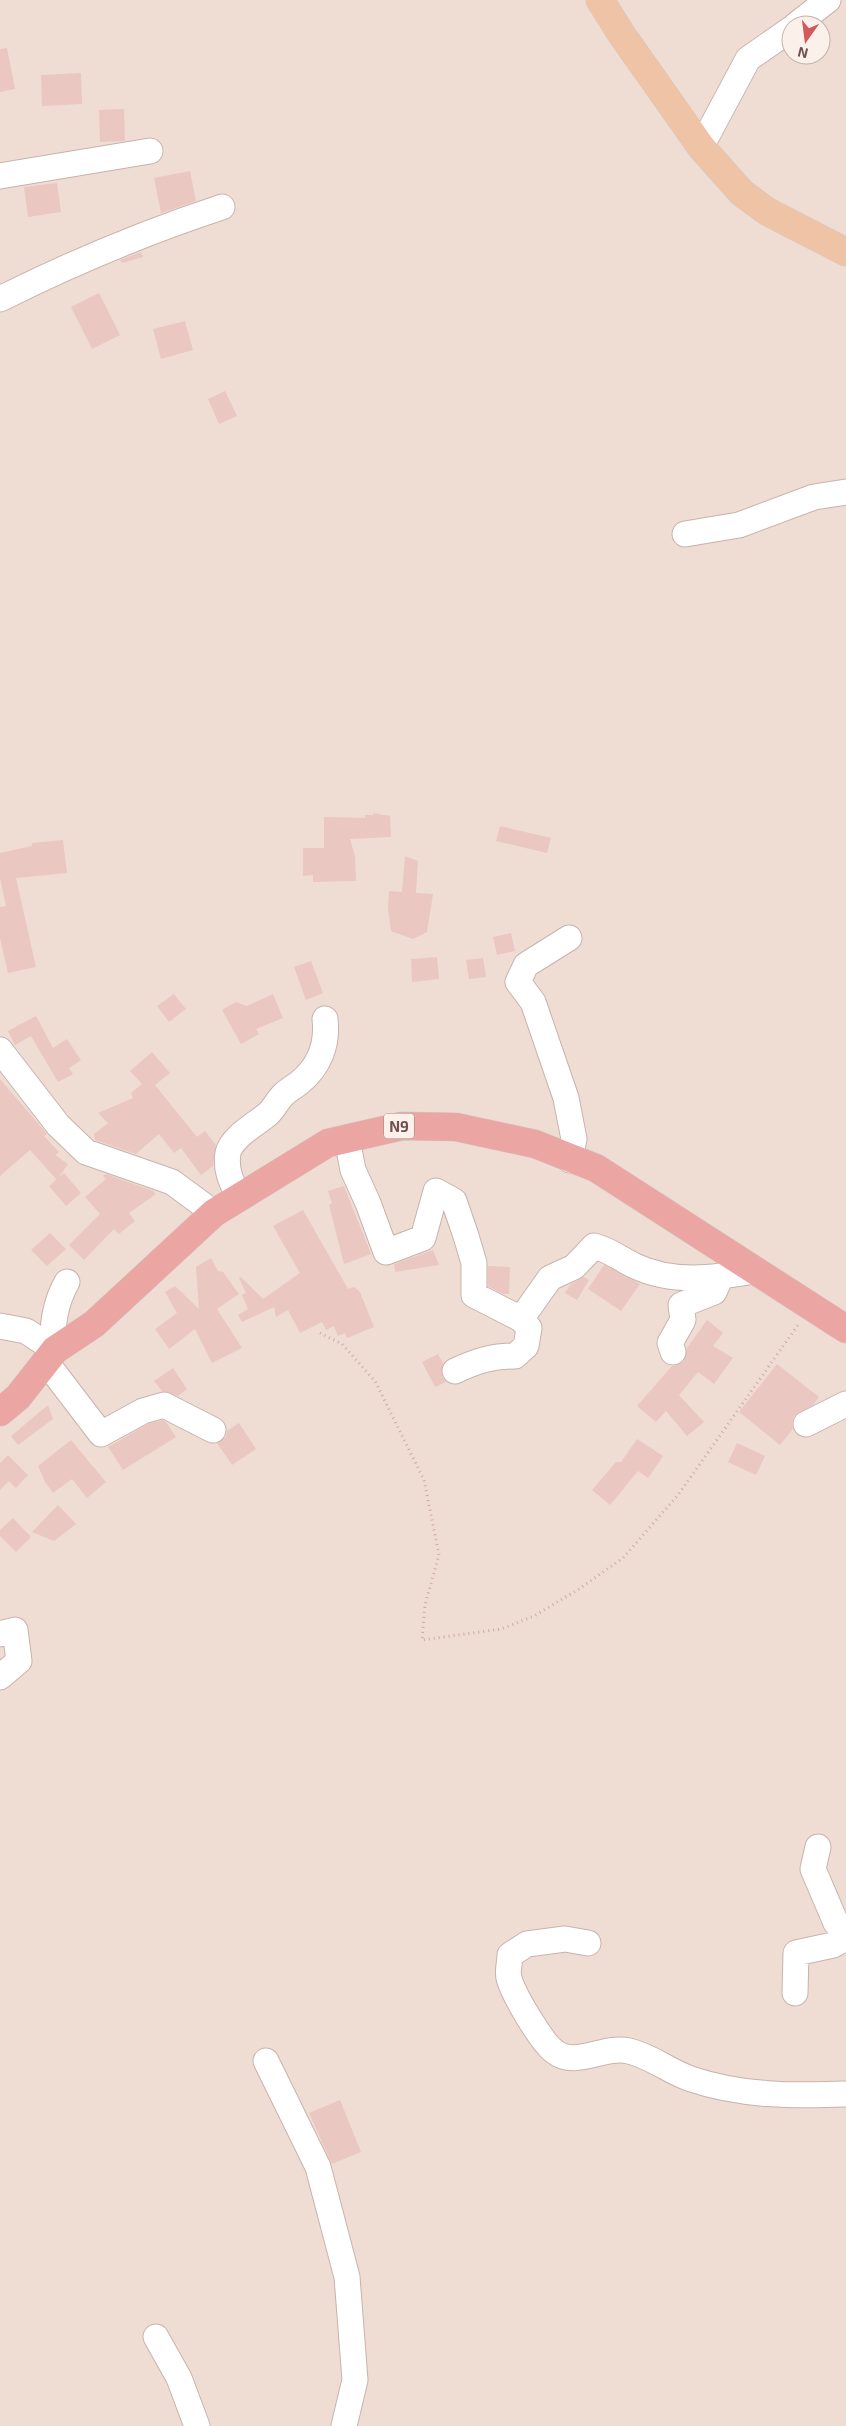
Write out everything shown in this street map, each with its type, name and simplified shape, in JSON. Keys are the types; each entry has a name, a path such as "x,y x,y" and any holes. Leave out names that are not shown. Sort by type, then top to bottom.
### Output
{"highway":[{"name":"N9","path":"0,1412 18,1397 50,1356 94,1324 214,1212 328,1143 402,1126 456,1127 536,1144 570,1160 596,1168 846,1330"}],"main road":[{"path":"600,0 622,35 701,147 742,193 768,212 846,252"}],"street":[{"path":"809,15 828,0"},
{"path":"701,147 748,59 781,36"},
{"path":"0,176 150,151"},
{"path":"0,299 64,266 160,227 222,207"},
{"path":"685,534 739,525 814,497 846,492"},
{"path":"569,938 526,965 518,982 533,1002 566,1098 574,1139 570,1160"},
{"path":"239,1198 230,1179 227,1166 228,1151 237,1140 269,1113 284,1094 312,1070 321,1057 327,1035 325,1019"},
{"path":"0,1050 58,1125 86,1152 172,1182 214,1212"},
{"path":"348,1139 353,1170 368,1203 386,1252 423,1238 436,1191 454,1201 474,1263 474,1295 521,1319 529,1328 526,1346 515,1356 495,1356 476,1361 456,1371"},
{"path":"521,1319 550,1278 574,1267 594,1246 608,1249 636,1266 671,1276 708,1279 754,1271"},
{"path":"672,1352 670,1343 683,1320 681,1305 714,1292 721,1277"},
{"path":"50,1356 53,1324 62,1290 67,1282"},
{"path":"0,1326 26,1331 50,1356 101,1434 143,1411 164,1405 213,1430"},
{"path":"806,1424 846,1404"},
{"path":"0,1634 15,1630 19,1661 0,1677"},
{"path":"818,1847 813,1869 836,1923 846,1930"},
{"path":"795,1993 796,1953 833,1945 846,1938"},
{"path":"588,1943 565,1939 527,1944 510,1955 508,1977 519,2001 555,2052 571,2059 614,2049 629,2051 691,2079 769,2095 846,2094"},
{"path":"266,2061 318,2167 347,2277 355,2380 344,2426"},
{"path":"156,2337 179,2378 197,2426"}],"path":[{"path":"320,1333 342,1344 375,1381 424,1480 439,1555 425,1605 422,1640 501,1629 534,1616 579,1589 623,1558 678,1494 810,1308"}],"shaded area":[{"path":"0,0 846,0 846,2426 0,2426"}],"building":[{"path":"7,48 15,89 0,92 0,49"},
{"path":"81,73 82,104 42,106 41,75"},
{"path":"124,109 125,141 100,142 99,110"},
{"path":"190,171 196,201 161,213 154,178"},
{"path":"57,183 61,212 28,217 24,187"},
{"path":"141,252 143,257 122,263 120,260"},
{"path":"99,293 120,335 92,349 71,307"},
{"path":"185,321 193,350 161,359 153,329"},
{"path":"225,391 237,416 219,424 208,399"},
{"path":"373,813 390,816 391,837 350,839 355,856 356,881 313,882 313,875 303,876 303,848 324,848 324,817 365,818 365,815 373,815"},
{"path":"500,826 551,838 547,853 496,841"},
{"path":"63,840 67,873 16,878 36,967 8,973 0,938 0,907 6,906 0,878 0,853 32,846 32,843"},
{"path":"405,856 418,861 416,893 433,894 427,932 413,939 391,931 388,908 389,891 402,892"},
{"path":"511,933 515,951 497,955 493,937"},
{"path":"437,957 439,979 412,982 411,959"},
{"path":"483,958 486,977 469,979 466,960"},
{"path":"311,961 323,993 306,1000 294,967"},
{"path":"174,994 186,1009 169,1022 157,1006"},
{"path":"273,994 283,1018 256,1029 259,1034 241,1044 222,1010 236,1002 247,1006"},
{"path":"36,1016 53,1048 67,1039 81,1060 69,1068 73,1074 58,1082 31,1036 15,1045 8,1031"},
{"path":"152,1052 170,1073 155,1085 197,1137 205,1131 216,1145 213,1166 201,1175 181,1148 174,1153 159,1134 136,1154 95,1140 94,1134 108,1123 98,1113 133,1098 131,1093 142,1084 130,1071"},
{"path":"0,1079 47,1134 44,1136 59,1152 55,1155 68,1164 57,1180 30,1150 0,1176"},
{"path":"64,1173 81,1193 66,1206 49,1186"},
{"path":"106,1174 153,1191 156,1194 129,1213 135,1221 119,1234 114,1229 84,1260 69,1245 100,1214 85,1197 106,1179 103,1176"},
{"path":"344,1186 371,1254 344,1264 329,1205 332,1203 328,1191"},
{"path":"303,1210 348,1289 354,1287 360,1292 374,1327 347,1338 345,1333 338,1336 334,1326 326,1330 322,1322 300,1333 288,1310 276,1317 274,1307 242,1322 238,1315 248,1309 242,1295 246,1293 239,1278 241,1277 263,1299 300,1273 273,1226"},
{"path":"50,1233 66,1249 47,1266 31,1250"},
{"path":"433,1250 439,1265 395,1272 394,1264"},
{"path":"211,1258 218,1271 223,1272 239,1294 217,1309 242,1348 212,1363 195,1329 169,1349 155,1329 177,1313 165,1292 175,1286 199,1309 196,1267"},
{"path":"604,1265 640,1284 621,1311 588,1289"},
{"path":"488,1266 510,1267 509,1294 503,1294 488,1286"},
{"path":"584,1277 589,1280 577,1300 565,1293 570,1285"},
{"path":"707,1320 723,1333 713,1346 733,1358 714,1384 698,1372 679,1395 704,1422 687,1436 666,1411 656,1422 637,1406 672,1366 684,1361 687,1348"},
{"path":"438,1354 443,1363 442,1377 446,1382 435,1387 422,1362"},
{"path":"777,1364 819,1397 813,1405 794,1416 793,1429 780,1445 739,1412"},
{"path":"173,1368 187,1389 178,1396 162,1391 154,1381"},
{"path":"48,1405 53,1419 18,1445 11,1436"},
{"path":"163,1420 176,1437 123,1470 108,1447 148,1424"},
{"path":"239,1423 256,1449 232,1465 217,1443 226,1437 227,1431"},
{"path":"637,1439 663,1456 648,1478 638,1471 610,1505 592,1490 616,1462 621,1462"},
{"path":"71,1440 106,1482 87,1498 72,1479 53,1493 45,1482 38,1466"},
{"path":"737,1443 765,1456 756,1475 728,1462"},
{"path":"8,1455 28,1475 16,1488 9,1481 0,1490 0,1463"},
{"path":"58,1505 76,1524 54,1541 32,1532"},
{"path":"13,1518 31,1537 16,1552 0,1536 0,1530"},
{"path":"340,2100 361,2152 332,2164 309,2113"}]}
